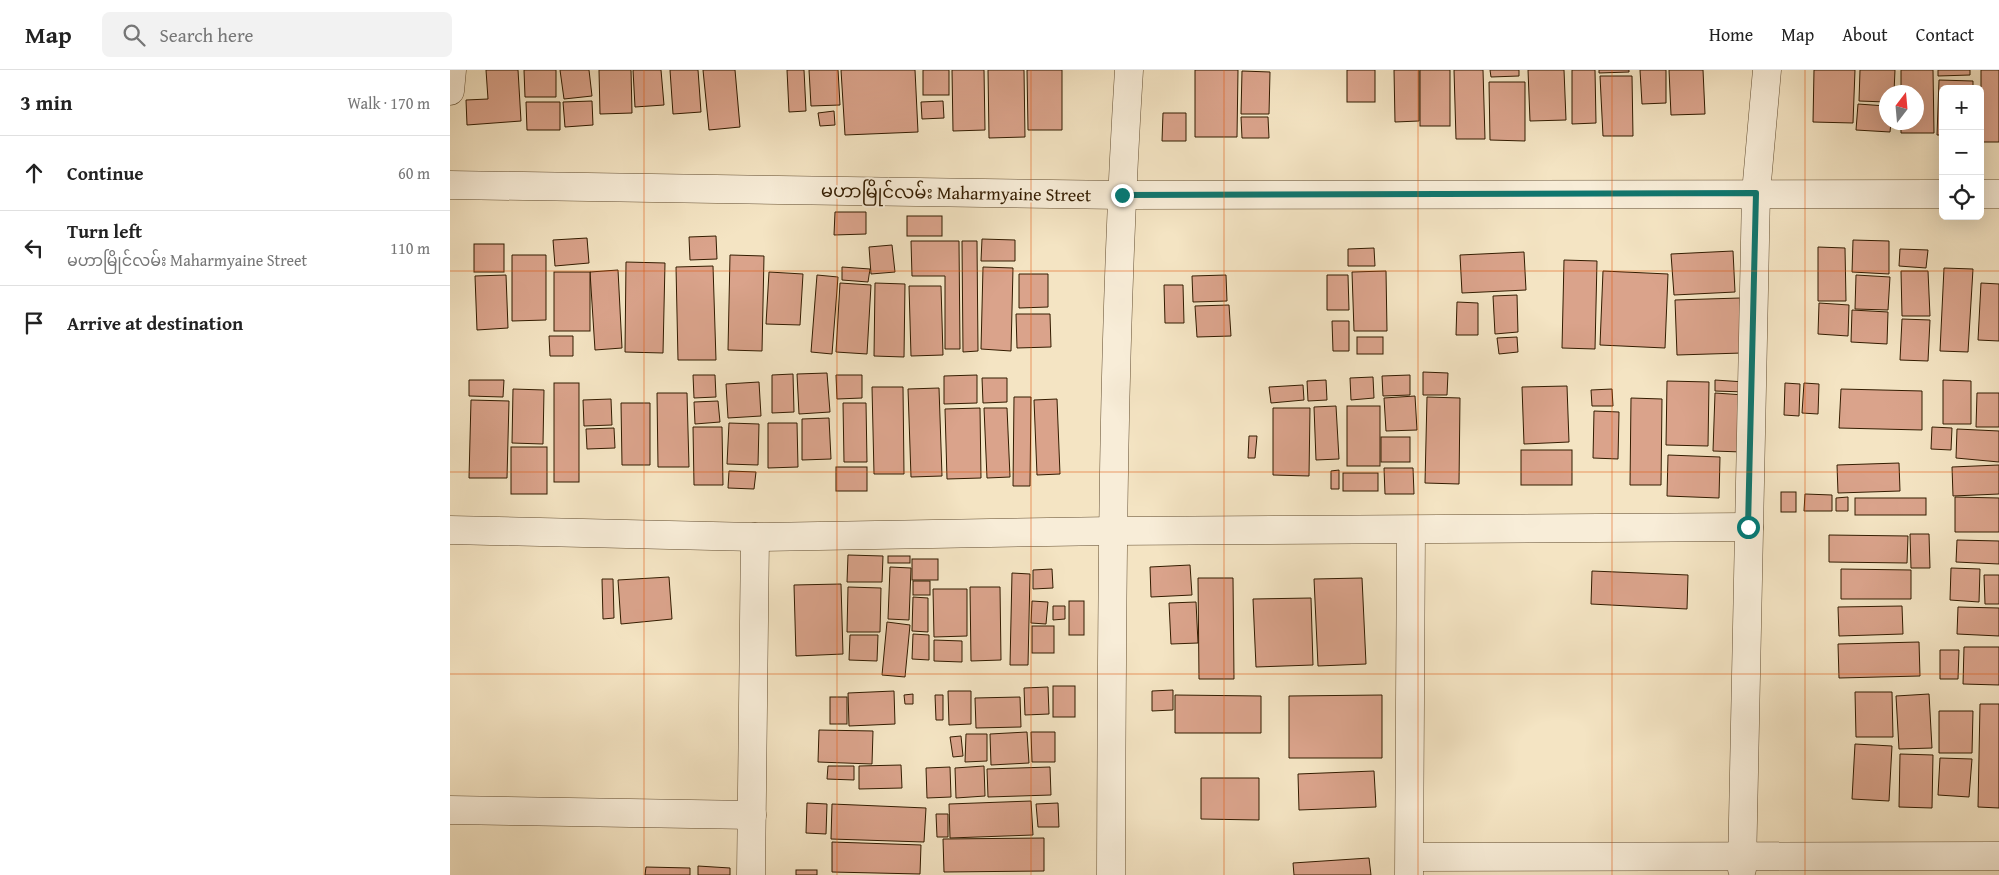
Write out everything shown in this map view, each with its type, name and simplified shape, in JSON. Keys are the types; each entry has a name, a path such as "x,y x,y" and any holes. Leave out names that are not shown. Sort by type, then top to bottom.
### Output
{"street":[{"path":"450,91 452,70"},
{"path":"1111,875 1112,530 1122,195 1130,70"},
{"path":"1742,863 1756,193 1767,70"},
{"name":"မဟာမြိုင်လမ်း Maharmyaine Street","path":"450,186 1122,195 1939,194"},
{"path":"1984,194 1999,194"},
{"path":"450,530 755,537 1112,530 1748,527"},
{"path":"1411,530 1410,866 1742,863 1999,856"},
{"path":"751,875 755,537"},
{"path":"450,810 752,815"}],"building":[{"path":"486,70 518,70 521,121 467,125 466,100 488,99"},
{"path":"524,70 556,70 556,97 525,97"},
{"path":"560,70 589,70 592,96 564,99"},
{"path":"599,70 631,70 632,113 600,114"},
{"path":"633,70 661,70 664,105 635,107"},
{"path":"670,70 698,70 701,112 673,114"},
{"path":"703,70 735,70 740,127 709,130"},
{"path":"787,70 804,70 806,111 789,112"},
{"path":"809,70 838,70 840,105 811,106"},
{"path":"841,70 915,70 918,132 845,135"},
{"path":"923,70 949,70 949,95 923,95"},
{"path":"952,70 984,70 985,130 953,131"},
{"path":"988,70 1024,70 1025,137 989,138"},
{"path":"1027,70 1062,70 1062,130 1028,130"},
{"path":"1195,70 1238,70 1237,137 1195,137"},
{"path":"1347,70 1375,70 1375,102 1347,102"},
{"path":"1394,70 1419,70 1419,121 1395,122"},
{"path":"1420,70 1450,70 1450,126 1420,126"},
{"path":"1454,70 1483,70 1485,139 1456,139"},
{"path":"1490,70 1519,70 1519,76 1491,77"},
{"path":"1528,70 1564,70 1566,120 1530,121"},
{"path":"1572,70 1595,70 1596,123 1572,124"},
{"path":"1599,70 1629,70 1629,72 1599,73"},
{"path":"1640,70 1666,70 1666,103 1642,104"},
{"path":"1669,70 1703,70 1705,114 1671,115"},
{"path":"1814,70 1855,70 1853,123 1813,122"},
{"path":"1860,70 1895,70 1894,85 1879,85 1879,102 1859,101"},
{"path":"1901,70 1933,70 1934,133 1901,133 1901,130 1924,130 1924,85 1901,85"},
{"path":"1938,70 1970,70 1970,75 1938,76"},
{"path":"1981,70 1999,70 1999,142 1984,142 1984,85 1981,85"},
{"path":"1242,71 1270,72 1269,114 1241,114"},
{"path":"1600,76 1632,76 1633,136 1603,136"},
{"path":"1939,80 1973,81 1973,85 1939,85 1939,135 1937,135"},
{"path":"1489,82 1525,82 1525,141 1490,140"},
{"path":"592,101 593,125 565,127 563,102"},
{"path":"943,101 944,118 922,119 921,102"},
{"path":"526,102 560,102 560,130 527,130"},
{"path":"1858,104 1879,106 1879,130 1890,130 1890,132 1856,130"},
{"path":"834,111 835,125 820,126 818,113"},
{"path":"1163,113 1186,113 1186,141 1162,141"},
{"path":"1241,117 1268,117 1269,138 1242,138"},
{"path":"835,212 866,212 866,234 834,235"},
{"path":"907,216 942,216 942,236 907,236"},
{"path":"716,236 717,259 690,260 689,237"},
{"path":"587,238 589,263 555,266 553,240"},
{"path":"982,239 1015,240 1015,261 981,261"},
{"path":"1853,240 1889,241 1889,274 1852,272"},
{"path":"911,241 959,241 960,349 945,349 945,276 912,276"},
{"path":"962,241 977,241 978,351 963,352"},
{"path":"474,244 504,244 504,272 474,272"},
{"path":"892,245 895,272 871,274 869,247"},
{"path":"1818,247 1845,248 1846,301 1818,301"},
{"path":"1374,248 1375,266 1348,266 1348,249"},
{"path":"1900,249 1928,250 1926,268 1899,266"},
{"path":"1733,251 1735,292 1674,295 1671,254"},
{"path":"1524,252 1526,290 1462,293 1460,255"},
{"path":"512,255 546,255 546,320 512,321"},
{"path":"730,255 764,256 762,351 728,350"},
{"path":"1564,260 1597,261 1595,349 1562,348"},
{"path":"626,262 665,263 663,353 625,352"},
{"path":"713,266 716,360 678,360 676,267"},
{"path":"842,267 870,269 868,282 842,280"},
{"path":"983,267 1013,268 1011,351 981,349"},
{"path":"1944,268 1973,269 1968,352 1940,351"},
{"path":"618,270 622,348 595,350 590,272"},
{"path":"1386,271 1387,331 1354,331 1352,272"},
{"path":"1603,271 1668,274 1665,348 1600,345"},
{"path":"1901,271 1928,271 1930,316 1902,316"},
{"path":"554,272 590,272 590,331 554,331"},
{"path":"769,272 803,274 800,325 766,324"},
{"path":"1019,274 1048,274 1048,307 1019,308"},
{"path":"506,275 508,328 477,330 475,276"},
{"path":"817,275 838,277 832,354 811,352"},
{"path":"1226,275 1227,301 1193,302 1192,276"},
{"path":"1327,275 1348,275 1349,310 1327,310"},
{"path":"1856,275 1890,277 1888,310 1855,309"},
{"path":"840,283 871,285 867,354 836,352"},
{"path":"875,283 905,284 904,357 874,356"},
{"path":"1981,283 1999,284 1999,341 1978,340"},
{"path":"1164,285 1183,285 1184,323 1165,323"},
{"path":"909,286 941,286 943,355 911,356"},
{"path":"1517,295 1518,332 1495,334 1493,296"},
{"path":"1740,298 1742,353 1677,355 1675,300"},
{"path":"1457,302 1478,303 1478,335 1456,335"},
{"path":"1819,303 1849,305 1848,336 1818,334"},
{"path":"1229,305 1231,336 1197,337 1195,306"},
{"path":"1852,310 1888,312 1887,344 1851,342"},
{"path":"1016,314 1050,314 1051,347 1017,348"},
{"path":"1902,319 1930,320 1928,361 1900,360"},
{"path":"1332,321 1349,321 1349,351 1333,351"},
{"path":"549,336 573,336 573,356 550,356"},
{"path":"1357,337 1383,337 1383,354 1357,354"},
{"path":"1517,337 1518,352 1499,354 1497,338"},
{"path":"1423,372 1448,373 1447,395 1423,395"},
{"path":"827,373 830,412 799,414 797,374"},
{"path":"793,374 794,412 772,413 772,375"},
{"path":"693,375 715,375 716,397 694,398"},
{"path":"836,375 862,375 862,398 837,399"},
{"path":"977,375 977,403 944,404 944,376"},
{"path":"1410,375 1410,395 1383,396 1382,376"},
{"path":"1373,377 1374,398 1351,400 1350,378"},
{"path":"982,378 1007,378 1007,402 983,403"},
{"path":"469,380 504,380 503,397 469,396"},
{"path":"1326,380 1327,400 1308,401 1307,381"},
{"path":"1715,380 1745,382 1745,392 1715,391"},
{"path":"1943,380 1971,381 1971,424 1943,424"},
{"path":"1667,381 1709,382 1708,446 1666,445"},
{"path":"759,382 761,416 728,418 726,384"},
{"path":"554,383 579,383 579,482 554,482"},
{"path":"1785,383 1800,384 1799,416 1784,415"},
{"path":"1804,383 1819,384 1818,414 1802,413"},
{"path":"1303,385 1304,400 1271,403 1269,387"},
{"path":"1567,386 1569,442 1524,444 1522,387"},
{"path":"872,387 903,387 904,474 874,474"},
{"path":"939,388 942,476 911,477 908,389"},
{"path":"513,389 544,390 543,444 512,443"},
{"path":"1612,389 1613,406 1592,406 1591,390"},
{"path":"1841,389 1922,391 1922,430 1839,428"},
{"path":"657,393 687,393 689,467 658,467"},
{"path":"1715,393 1744,395 1742,452 1713,451"},
{"path":"1977,393 1999,393 1999,427 1976,427"},
{"path":"1415,396 1417,430 1386,431 1384,398"},
{"path":"1014,397 1031,397 1030,486 1013,486"},
{"path":"1427,397 1460,398 1459,484 1425,483"},
{"path":"1631,398 1662,399 1661,485 1630,485"},
{"path":"611,399 612,425 584,426 583,400"},
{"path":"1057,399 1060,474 1037,475 1034,400"},
{"path":"471,400 509,401 507,478 469,478"},
{"path":"718,401 720,422 695,424 694,402"},
{"path":"621,403 650,403 650,465 622,465"},
{"path":"843,403 866,403 867,462 844,462"},
{"path":"1336,406 1339,459 1316,460 1314,407"},
{"path":"1347,406 1380,406 1380,466 1347,466"},
{"path":"980,408 981,478 947,479 945,409"},
{"path":"984,408 1007,408 1010,477 987,478"},
{"path":"1273,408 1310,408 1309,476 1273,475"},
{"path":"1594,411 1619,412 1618,459 1593,458"},
{"path":"829,418 831,459 802,460 802,419"},
{"path":"729,423 759,424 758,465 727,464"},
{"path":"768,423 797,423 798,467 768,468"},
{"path":"693,427 722,427 723,485 694,485"},
{"path":"1932,427 1952,428 1951,450 1931,449"},
{"path":"614,428 615,448 587,449 586,429"},
{"path":"1957,429 1999,431 1999,462 1956,458"},
{"path":"1249,436 1257,436 1255,458 1248,458"},
{"path":"1381,437 1410,437 1410,462 1381,462"},
{"path":"511,447 547,447 547,494 511,494"},
{"path":"1521,450 1572,450 1572,485 1521,485"},
{"path":"1668,455 1720,457 1719,498 1667,496"},
{"path":"1899,463 1900,491 1838,493 1837,465"},
{"path":"1999,465 1999,494 1953,496 1952,467"},
{"path":"836,467 867,467 867,491 836,491"},
{"path":"1384,468 1413,468 1414,494 1385,494"},
{"path":"1339,470 1339,489 1331,489 1331,471"},
{"path":"729,471 756,472 754,489 728,488"},
{"path":"1343,473 1378,473 1378,491 1343,491"},
{"path":"1781,492 1796,492 1796,512 1781,512"},
{"path":"1805,494 1832,495 1832,511 1804,511"},
{"path":"1848,497 1848,511 1836,511 1836,498"},
{"path":"1955,497 1999,498 1999,532 1955,532"},
{"path":"1855,498 1926,498 1926,515 1855,515"},
{"path":"1910,534 1929,534 1930,568 1911,568"},
{"path":"1829,535 1908,536 1907,563 1829,562"},
{"path":"1957,540 1999,541 1999,564 1956,562"},
{"path":"848,555 883,556 882,582 847,582"},
{"path":"888,556 910,556 910,563 888,563"},
{"path":"912,559 938,559 938,580 912,580"},
{"path":"1190,565 1192,595 1151,597 1150,567"},
{"path":"890,567 911,568 909,620 888,619"},
{"path":"1951,568 1980,569 1979,602 1950,600"},
{"path":"1052,569 1053,588 1033,589 1033,570"},
{"path":"1841,569 1911,570 1911,599 1841,599"},
{"path":"1592,571 1688,575 1687,609 1591,604"},
{"path":"1012,573 1030,574 1028,665 1010,665"},
{"path":"1984,575 1999,575 1999,604 1985,604"},
{"path":"669,577 672,619 621,624 618,580"},
{"path":"1198,578 1233,578 1234,679 1199,679"},
{"path":"1362,578 1366,664 1318,666 1314,579"},
{"path":"602,579 613,579 614,618 603,619"},
{"path":"913,581 930,581 930,595 913,595"},
{"path":"841,584 843,654 796,656 794,585"},
{"path":"848,587 881,588 880,632 847,632"},
{"path":"970,587 1000,587 1001,660 971,661"},
{"path":"933,589 967,589 967,636 934,637"},
{"path":"913,597 928,598 928,632 912,631"},
{"path":"1311,598 1313,665 1256,667 1253,599"},
{"path":"1032,601 1048,602 1046,624 1031,623"},
{"path":"1069,601 1084,601 1084,635 1069,635"},
{"path":"1196,602 1198,643 1171,644 1169,603"},
{"path":"1053,606 1065,606 1065,619 1053,620"},
{"path":"1902,606 1903,634 1839,636 1838,607"},
{"path":"1958,607 1999,608 1999,636 1957,634"},
{"path":"887,622 910,625 905,677 882,675"},
{"path":"1032,626 1054,626 1054,653 1032,653"},
{"path":"913,634 929,635 929,660 912,659"},
{"path":"850,635 878,635 877,661 849,660"},
{"path":"934,640 962,641 962,662 934,661"},
{"path":"1919,642 1920,676 1839,678 1838,644"},
{"path":"1964,647 1999,647 1999,685 1963,684"},
{"path":"1940,650 1959,650 1958,679 1940,679"},
{"path":"1053,686 1075,686 1075,717 1053,717"},
{"path":"1048,687 1049,714 1025,715 1024,688"},
{"path":"1173,690 1173,710 1152,711 1152,691"},
{"path":"894,691 895,724 849,726 848,693"},
{"path":"948,691 971,691 971,724 949,725"},
{"path":"1855,692 1892,692 1893,737 1856,737"},
{"path":"913,694 913,704 905,704 904,695"},
{"path":"1929,694 1932,748 1899,749 1896,696"},
{"path":"935,695 943,695 943,720 936,720"},
{"path":"1175,695 1261,696 1261,733 1175,733"},
{"path":"1382,695 1382,758 1289,758 1289,696"},
{"path":"830,697 847,697 847,724 830,724"},
{"path":"1020,697 1021,727 976,728 975,698"},
{"path":"1980,704 1999,704 1999,808 1978,807"},
{"path":"1939,711 1973,711 1972,753 1939,753"},
{"path":"819,730 873,731 872,764 818,762"},
{"path":"1027,732 1029,763 991,765 990,734"},
{"path":"1031,732 1055,732 1055,762 1032,762"},
{"path":"966,734 987,734 987,761 965,762"},
{"path":"961,736 963,756 953,757 950,737"},
{"path":"1855,744 1892,746 1889,801 1852,799"},
{"path":"1900,754 1933,755 1932,808 1899,807"},
{"path":"1940,758 1972,759 1969,797 1938,795"},
{"path":"901,765 902,788 859,789 859,766"},
{"path":"828,766 854,766 854,780 827,779"},
{"path":"984,766 985,796 956,798 955,768"},
{"path":"950,767 951,797 927,798 926,768"},
{"path":"1050,767 1051,795 988,797 987,769"},
{"path":"1374,771 1376,807 1299,810 1298,774"},
{"path":"1201,778 1259,778 1259,820 1201,819"},
{"path":"1031,801 1033,835 950,838 949,804"},
{"path":"807,803 827,804 826,834 806,833"},
{"path":"1058,803 1059,827 1038,827 1036,804"},
{"path":"832,804 926,808 924,842 831,839"},
{"path":"936,814 948,814 948,837 937,837"},
{"path":"1044,838 1044,871 944,872 943,839"},
{"path":"832,842 921,845 920,874 832,872"},
{"path":"1369,858 1371,875 1294,875 1293,863"},
{"path":"698,866 730,868 730,875 698,875"},
{"path":"646,867 690,868 690,875 645,875"},
{"path":"796,870 817,870 817,875 796,875"}],"route":[{"path":"1122,195 1756,193 1748,527"}]}
